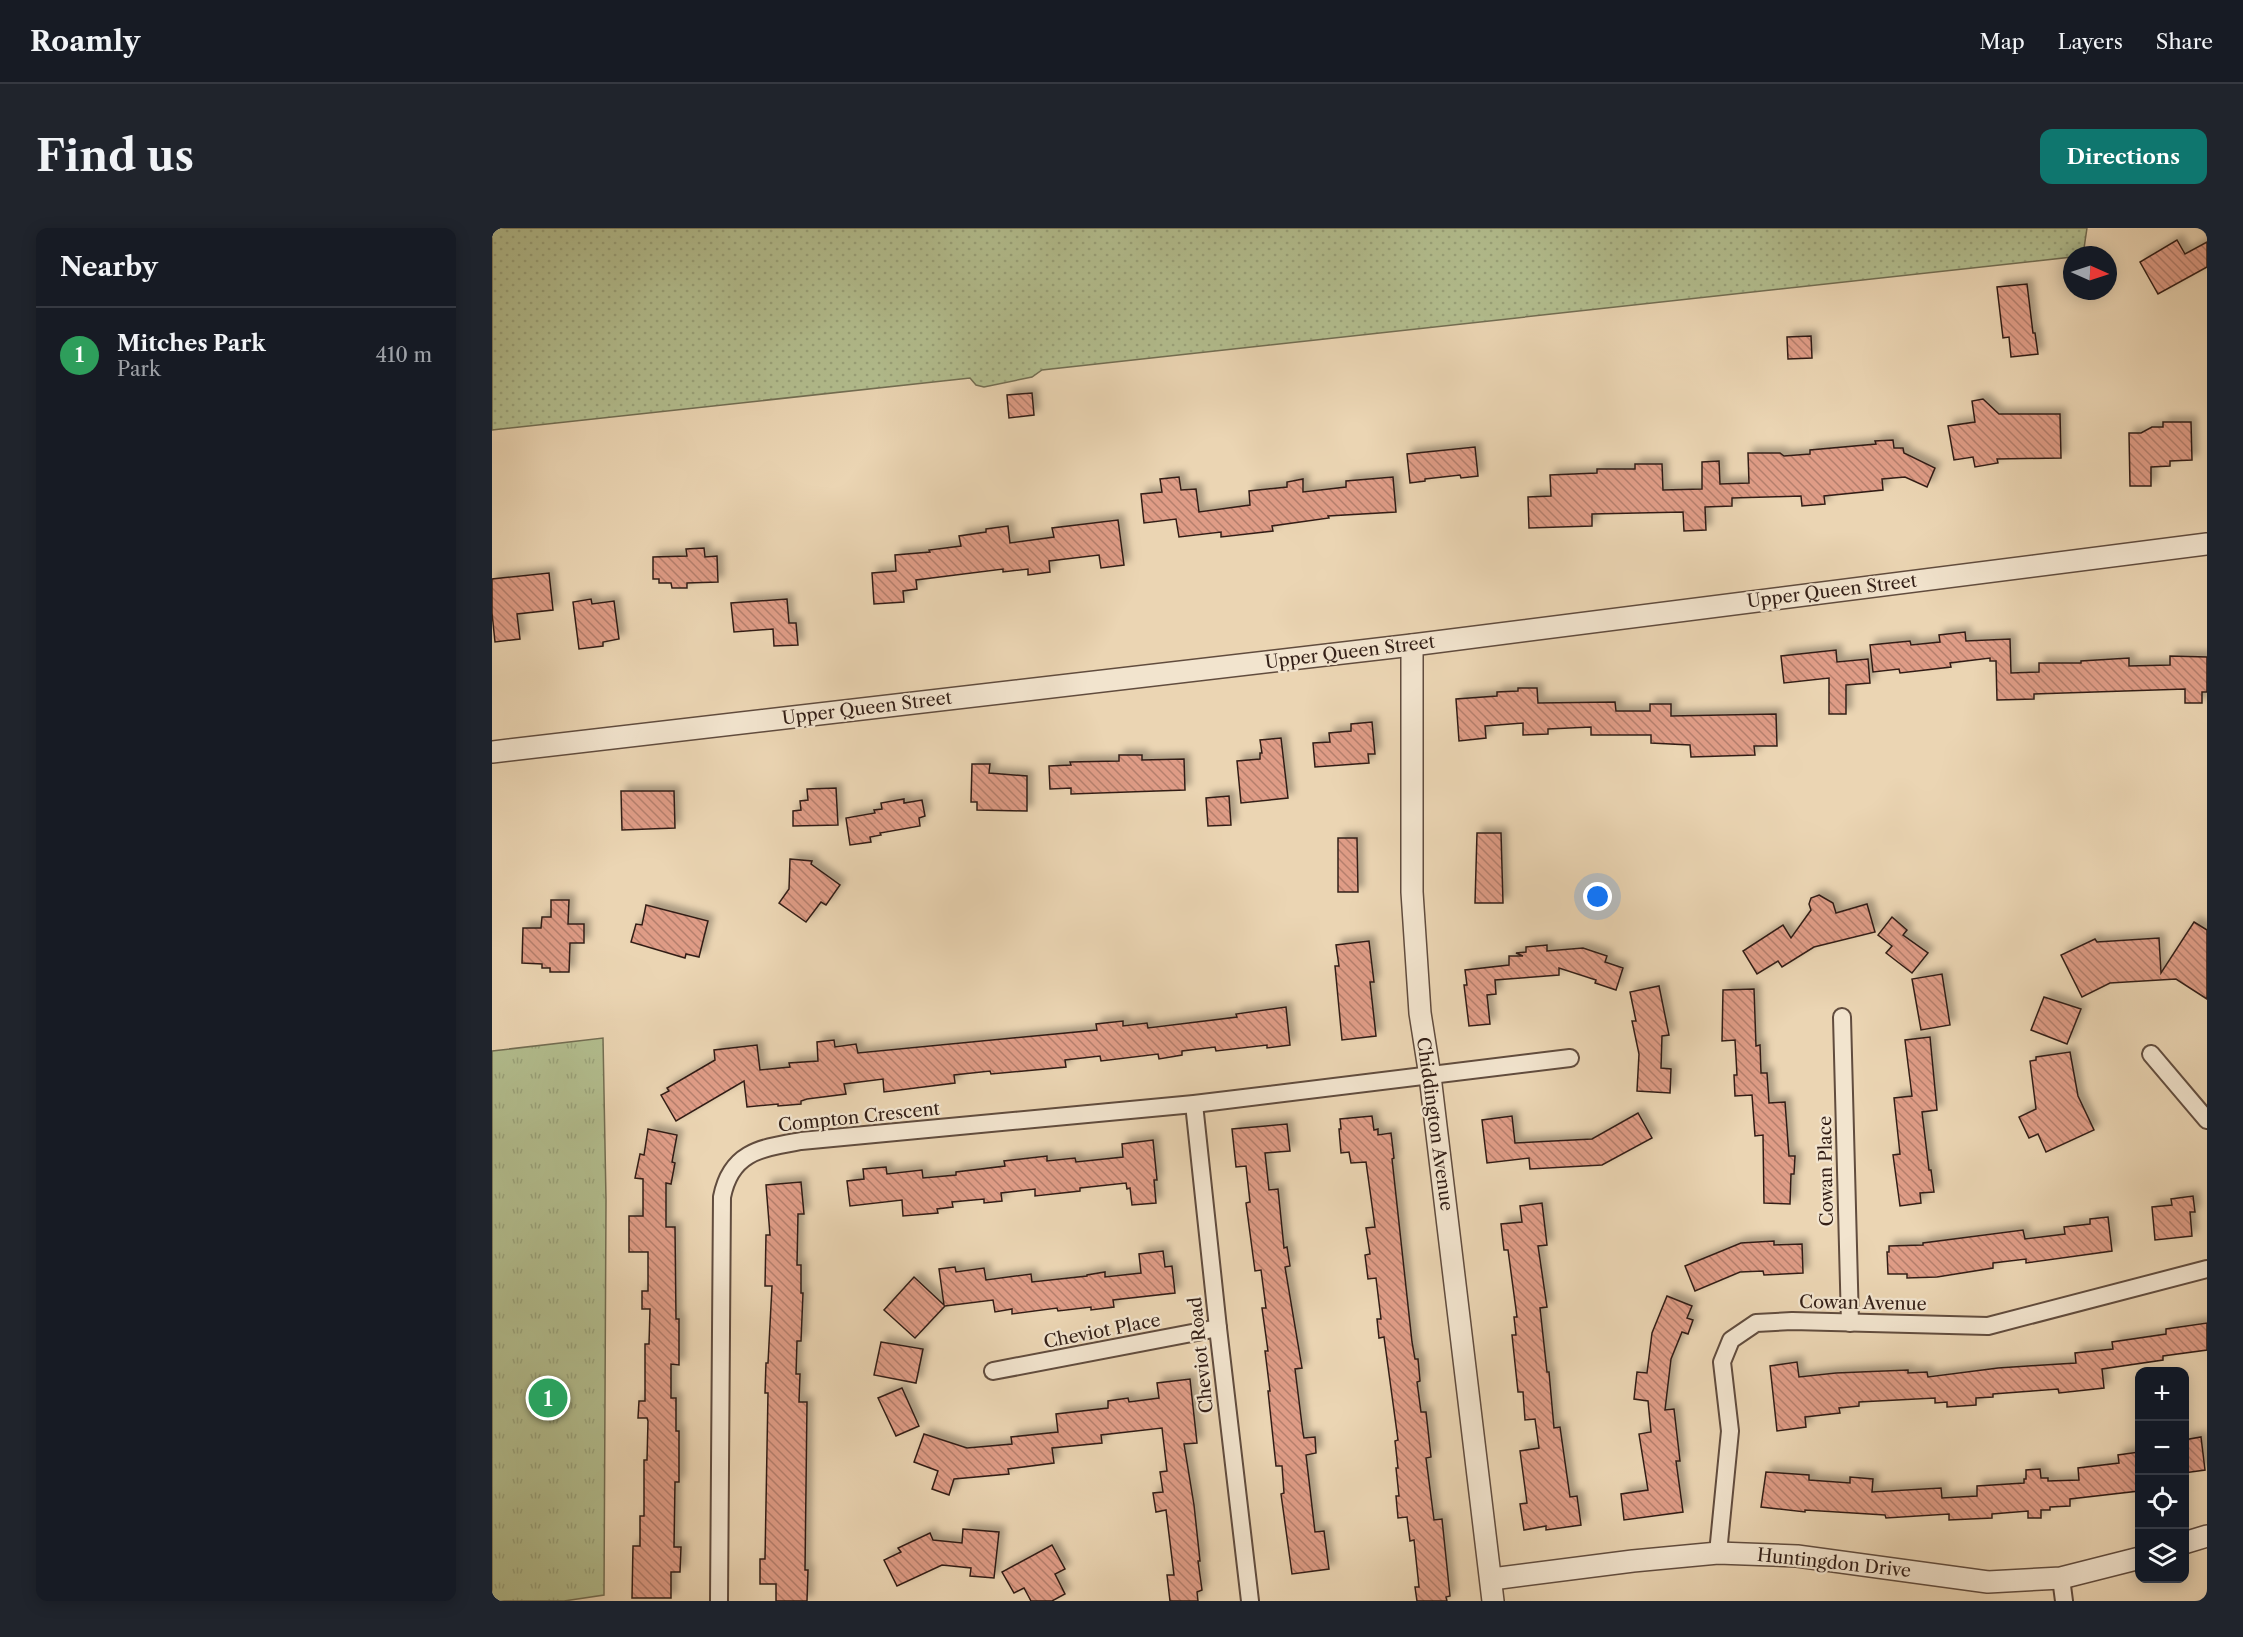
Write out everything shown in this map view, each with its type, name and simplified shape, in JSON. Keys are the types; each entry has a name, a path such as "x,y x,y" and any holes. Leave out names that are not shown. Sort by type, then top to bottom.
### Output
{"street":[{"name":"Upper Queen Street","path":"492,752 1412,645 2207,544"},
{"name":"Chiddington Avenue","path":"1412,645 1412,892 1420,1013 1430,1076 1493,1601"},
{"name":"Cowan Place","path":"1842,1017 1850,1323"},
{"path":"2151,1054 2207,1120"},
{"name":"Compton Crescent","path":"718,1601 722,1197 726,1179 740,1160 762,1148 801,1141 1194,1104 1570,1058"},
{"name":"Cheviot Road","path":"1194,1104 1250,1601"},
{"name":"Cowan Avenue","path":"1718,1552 1730,1431 1722,1362 1731,1340 1756,1323 1792,1321 1988,1326 2207,1269"},
{"name":"Cheviot Place","path":"993,1371 1218,1328"},
{"path":"2189,1542 2207,1536"},
{"name":"Huntingdon Drive","path":"1492,1579 1718,1552 1797,1556 1988,1582 2061,1578 2135,1559"},
{"path":"2061,1578 2064,1601"}],"green space":[{"path":"492,228 2087,228 2084,246 2063,246 2063,258 1042,370 1032,377 984,387 976,385 970,378 492,430"},
{"path":"603,1038 606,1200 604,1595 564,1601 492,1601 492,1051"}],"building":[{"path":"2177,240 2185,254 2207,242 2207,267 2158,294 2140,262"},
{"path":"2027,284 2038,354 2011,357 2009,337 2003,338 1997,287"},
{"path":"1811,336 1812,358 1788,359 1787,337"},
{"path":"1032,393 1034,415 1009,418 1007,395"},
{"path":"1983,399 1999,414 2060,414 2061,458 1997,459 1998,463 1975,467 1973,457 1954,460 1948,426 1975,422 1972,401"},
{"path":"2163,422 2191,422 2192,460 2170,461 2170,466 2151,467 2151,486 2130,486 2129,433 2141,433 2152,427 2163,427"},
{"path":"1893,440 1894,448 1903,448 1904,453 1935,468 1927,487 1905,477 1882,479 1883,490 1824,496 1825,504 1802,506 1801,496 1732,498 1732,506 1705,507 1706,530 1684,531 1683,512 1592,514 1592,526 1529,528 1528,497 1551,496 1550,475 1597,473 1597,469 1635,469 1635,464 1662,464 1663,490 1702,489 1702,462 1719,461 1720,484 1749,483 1748,453 1780,453 1784,456 1810,454 1810,450 1876,444 1875,441"},
{"path":"1475,447 1478,476 1461,478 1460,475 1410,483 1407,454"},
{"path":"1179,477 1181,490 1196,489 1199,512 1250,505 1249,491 1287,487 1287,482 1303,479 1303,492 1346,487 1346,481 1393,477 1396,512 1328,516 1329,518 1272,526 1273,531 1221,537 1221,532 1179,537 1176,519 1144,523 1141,494 1162,492 1160,479"},
{"path":"1118,520 1124,565 1101,568 1099,555 1049,561 1050,572 1028,575 1028,569 1003,572 1003,569 916,580 917,589 903,591 904,602 874,604 872,573 896,571 895,555 961,546 959,536 986,532 986,529 1008,526 1010,543 1054,537 1052,528"},
{"path":"704,548 705,557 717,556 718,582 687,583 687,588 672,588 671,583 659,583 659,579 653,579 653,557 687,556 686,549"},
{"path":"549,573 553,610 517,614 520,639 495,642 492,579"},
{"path":"591,599 592,604 614,601 619,639 603,642 603,646 579,649 573,602"},
{"path":"787,599 789,623 796,623 798,645 774,646 773,629 734,632 731,603"},
{"path":"1965,632 1966,641 2010,639 2011,673 2039,672 2039,663 2081,663 2081,661 2129,658 2129,666 2170,665 2170,656 2207,657 2207,692 2202,692 2202,703 2185,703 2185,689 2034,694 2034,699 1997,700 1996,661 1990,661 1990,658 1950,663 1951,667 1900,673 1899,669 1873,672 1870,645 1910,641 1911,645 1940,642 1939,635"},
{"path":"1836,650 1837,662 1868,659 1870,683 1846,685 1846,714 1829,714 1829,678 1784,683 1781,656"},
{"path":"1518,688 1537,688 1538,703 1615,702 1616,711 1650,711 1650,704 1671,704 1671,716 1776,714 1777,746 1754,746 1755,755 1691,757 1690,745 1651,743 1651,735 1591,735 1591,727 1548,729 1548,734 1523,735 1523,723 1485,726 1486,738 1459,741 1456,699 1497,696 1497,692 1518,691"},
{"path":"1372,722 1375,754 1368,754 1369,763 1315,767 1313,743 1330,742 1329,733 1351,731 1351,724"},
{"path":"1281,738 1288,798 1241,803 1237,761 1260,759 1260,753 1262,753 1260,740"},
{"path":"1119,755 1142,755 1142,760 1184,759 1185,790 1071,794 1071,788 1050,789 1049,766 1071,765 1070,762 1119,761"},
{"path":"972,764 990,764 989,773 1027,776 1027,811 977,810 977,802 971,802"},
{"path":"836,788 838,825 793,826 793,811 801,810 800,801 808,800 807,789"},
{"path":"621,791 674,791 675,828 622,830"},
{"path":"1229,796 1231,825 1208,826 1206,798"},
{"path":"904,799 904,803 922,800 925,816 919,818 920,826 880,833 881,835 870,837 871,842 850,845 846,818 875,813 874,810 882,809 881,803"},
{"path":"1477,833 1501,833 1503,903 1475,903"},
{"path":"1338,838 1357,838 1358,892 1338,892"},
{"path":"790,859 812,861 811,864 840,885 826,905 821,902 806,922 779,903 789,889"},
{"path":"1819,895 1833,903 1836,913 1867,904 1875,932 1814,947 1782,967 1778,961 1757,974 1743,951 1783,925 1791,938 1811,910 1809,904 1811,898"},
{"path":"551,900 569,900 568,924 584,924 584,943 570,943 569,972 550,972 550,968 542,968 542,964 522,963 523,928 541,928 542,917 551,917"},
{"path":"646,905 708,921 699,957 686,954 685,958 631,942 636,924 642,925"},
{"path":"1892,917 1907,930 1903,935 1928,953 1912,973 1886,953 1892,946 1878,935"},
{"path":"2194,922 2207,930 2207,999 2176,979 2110,983 2082,997 2061,955 2095,939 2097,942 2159,938 2161,973"},
{"path":"1369,941 1374,982 1370,982 1376,1036 1342,1040 1335,966 1339,966 1336,945"},
{"path":"1547,945 1547,951 1583,948 1607,956 1605,962 1623,968 1616,990 1595,983 1596,980 1559,968 1559,975 1495,980 1496,994 1487,995 1490,1024 1469,1026 1464,985 1467,985 1465,970 1509,965 1509,956 1523,956 1516,953 1526,952 1526,947"},
{"path":"1942,974 1950,1025 1921,1030 1912,979"},
{"path":"1659,986 1669,1035 1662,1036 1661,1068 1671,1069 1670,1093 1637,1091 1639,1054 1632,1021 1636,1021 1630,992"},
{"path":"1754,989 1756,1046 1760,1045 1761,1073 1767,1073 1769,1103 1785,1102 1789,1156 1795,1156 1794,1174 1791,1174 1790,1204 1764,1203 1763,1135 1755,1136 1752,1095 1735,1096 1734,1075 1737,1075 1735,1040 1722,1041 1723,990"},
{"path":"2044,997 2081,1009 2067,1044 2031,1030"},
{"path":"1286,1007 1290,1045 1267,1048 1267,1045 1216,1051 1215,1047 1182,1051 1182,1055 1159,1059 1158,1054 1101,1061 1100,1056 1065,1060 1066,1067 954,1075 955,1083 884,1092 883,1079 844,1084 846,1094 807,1099 801,1101 801,1104 778,1106 778,1104 747,1107 744,1081 676,1121 661,1095 669,1091 667,1088 715,1060 714,1050 757,1045 760,1070 790,1067 789,1063 818,1061 817,1042 834,1040 835,1047 856,1044 858,1053 1097,1030 1096,1024 1123,1021 1123,1026 1147,1023 1148,1028 1237,1017 1236,1014"},
{"path":"1930,1037 1937,1110 1922,1112 1934,1192 1920,1193 1921,1203 1900,1206 1893,1155 1900,1154 1894,1098 1912,1096 1905,1040"},
{"path":"2070,1052 2078,1096 2094,1130 2046,1152 2038,1134 2029,1138 2019,1117 2036,1109 2030,1061 2036,1060 2036,1057"},
{"path":"1638,1113 1652,1138 1602,1165 1530,1169 1529,1158 1487,1163 1482,1120 1512,1116 1515,1143 1592,1139"},
{"path":"1372,1116 1374,1130 1378,1129 1378,1135 1391,1133 1412,1342 1415,1359 1418,1359 1420,1381 1417,1382 1421,1412 1426,1412 1431,1457 1426,1458 1434,1520 1442,1519 1450,1596 1446,1597 1447,1601 1417,1601 1415,1587 1419,1587 1414,1540 1410,1541 1407,1517 1398,1518 1396,1496 1399,1496 1396,1468 1398,1468 1395,1441 1398,1440 1384,1337 1379,1338 1377,1319 1381,1319 1376,1278 1368,1279 1365,1255 1370,1254 1366,1228 1375,1227 1366,1162 1351,1163 1349,1152 1341,1153 1340,1119"},
{"path":"1287,1124 1290,1151 1265,1153 1269,1190 1278,1189 1284,1248 1287,1247 1290,1266 1285,1267 1302,1368 1295,1369 1303,1433 1304,1438 1315,1437 1316,1453 1306,1455 1315,1532 1324,1531 1329,1569 1292,1574 1281,1494 1284,1493 1282,1466 1276,1466 1268,1391 1270,1391 1265,1351 1268,1351 1262,1308 1266,1308 1261,1270 1255,1271 1246,1203 1250,1202 1246,1166 1236,1167 1232,1129"},
{"path":"648,1129 677,1135 671,1184 666,1183 666,1227 675,1227 676,1319 679,1319 679,1365 671,1364 671,1398 676,1398 676,1431 679,1431 679,1482 675,1482 674,1547 681,1547 680,1572 671,1572 671,1598 632,1598 633,1546 640,1546 640,1516 644,1516 644,1460 647,1460 648,1421 647,1418 638,1418 639,1401 645,1401 645,1344 649,1344 650,1309 642,1309 642,1291 648,1291 648,1252 629,1252 629,1216 643,1216 643,1179 635,1178 640,1154 644,1155"},
{"path":"1153,1140 1157,1180 1154,1180 1156,1203 1132,1205 1130,1188 1127,1189 1126,1183 1035,1196 1035,1189 1001,1193 1002,1201 984,1203 984,1199 952,1202 953,1207 937,1209 938,1213 903,1216 902,1200 850,1206 847,1181 864,1179 863,1169 886,1167 887,1174 922,1170 923,1178 956,1175 956,1172 1005,1166 1004,1161 1047,1156 1047,1161 1075,1158 1076,1162 1123,1157 1122,1144"},
{"path":"801,1182 804,1214 798,1214 797,1265 801,1265 801,1293 803,1293 801,1341 797,1341 796,1374 800,1374 799,1402 807,1402 805,1570 808,1570 807,1601 776,1601 776,1584 760,1584 760,1559 765,1559 768,1393 765,1393 772,1286 765,1286 766,1235 770,1235 766,1185"},
{"path":"2193,1196 2195,1212 2190,1212 2192,1236 2155,1240 2152,1207 2172,1205 2171,1199"},
{"path":"1542,1203 1547,1245 1538,1246 1547,1307 1540,1308 1547,1372 1549,1372 1554,1428 1560,1427 1570,1497 1577,1496 1581,1525 1546,1530 1546,1526 1524,1530 1520,1504 1527,1503 1520,1451 1539,1448 1535,1419 1525,1420 1523,1392 1518,1392 1512,1335 1516,1335 1514,1317 1517,1317 1508,1250 1504,1250 1501,1224 1522,1222 1520,1206"},
{"path":"2108,1217 2112,1251 2026,1263 2026,1259 1993,1263 1993,1268 1937,1277 1907,1278 1907,1274 1888,1274 1889,1246 1923,1245 1923,1243 2023,1230 2025,1239 2065,1234 2064,1227 2090,1224 2090,1219"},
{"path":"1774,1241 1774,1245 1802,1244 1803,1273 1764,1275 1763,1271 1740,1272 1695,1291 1685,1266 1741,1243"},
{"path":"1163,1251 1165,1267 1172,1266 1175,1293 1113,1300 1114,1307 1058,1311 1057,1308 1012,1314 1012,1309 995,1312 993,1300 945,1306 915,1338 884,1310 914,1277 944,1305 939,1269 955,1267 956,1272 984,1268 986,1280 1031,1274 1032,1282 1105,1272 1105,1277 1141,1273 1139,1254"},
{"path":"1667,1296 1692,1306 1687,1318 1693,1320 1688,1334 1682,1332 1671,1359 1665,1410 1674,1409 1680,1461 1676,1461 1683,1512 1624,1520 1621,1494 1648,1490 1639,1434 1651,1432 1648,1401 1634,1399 1637,1372 1647,1373 1652,1333"},
{"path":"2207,1323 2207,1350 2163,1356 2163,1360 2102,1369 2104,1388 2059,1393 2058,1389 1993,1394 1993,1397 1976,1398 1976,1405 1947,1407 1947,1402 1935,1403 1935,1398 1859,1402 1859,1406 1839,1408 1840,1413 1805,1417 1806,1427 1777,1431 1770,1366 1797,1362 1799,1377 1908,1370 1908,1373 1927,1372 1928,1377 1998,1368 2076,1363 2075,1353 2113,1349 2112,1342 2166,1334 2166,1329"},
{"path":"881,1342 923,1349 916,1383 874,1375"},
{"path":"1190,1379 1197,1443 1184,1444 1200,1561 1198,1561 1202,1590 1197,1592 1198,1601 1170,1601 1167,1575 1174,1575 1166,1510 1156,1512 1153,1493 1163,1492 1160,1472 1167,1471 1162,1428 1101,1435 1102,1443 1052,1448 1054,1463 1008,1469 1009,1474 954,1479 949,1495 932,1489 938,1471 914,1462 924,1434 967,1448 1012,1444 1011,1437 1058,1432 1056,1414 1108,1408 1108,1401 1128,1398 1129,1402 1159,1398 1157,1383"},
{"path":"902,1388 919,1426 896,1436 878,1398"},
{"path":"2201,1437 2205,1470 2189,1472 2189,1439"},
{"path":"2135,1453 2135,1491 2070,1499 2070,1506 2041,1510 2041,1518 2028,1518 2028,1511 1992,1514 1992,1518 1949,1520 1949,1514 1886,1518 1885,1515 1805,1510 1805,1512 1761,1507 1766,1472 1809,1475 1809,1480 1850,1483 1850,1477 1873,1479 1872,1492 1941,1488 1942,1498 1977,1496 1977,1486 2024,1483 2026,1470 2040,1469 2041,1478 2048,1478 2048,1481 2079,1480 2078,1468 2119,1463 2118,1455"},
{"path":"963,1529 999,1532 994,1578 970,1576 971,1568 942,1565 897,1586 884,1560 901,1552 898,1548 930,1533 933,1540 962,1543"},
{"path":"1052,1545 1065,1569 1055,1574 1065,1594 1052,1601 1031,1601 1024,1588 1014,1593 1002,1572"}],"place":[{"name":"Mitches Park","path":"548,1398"}]}
